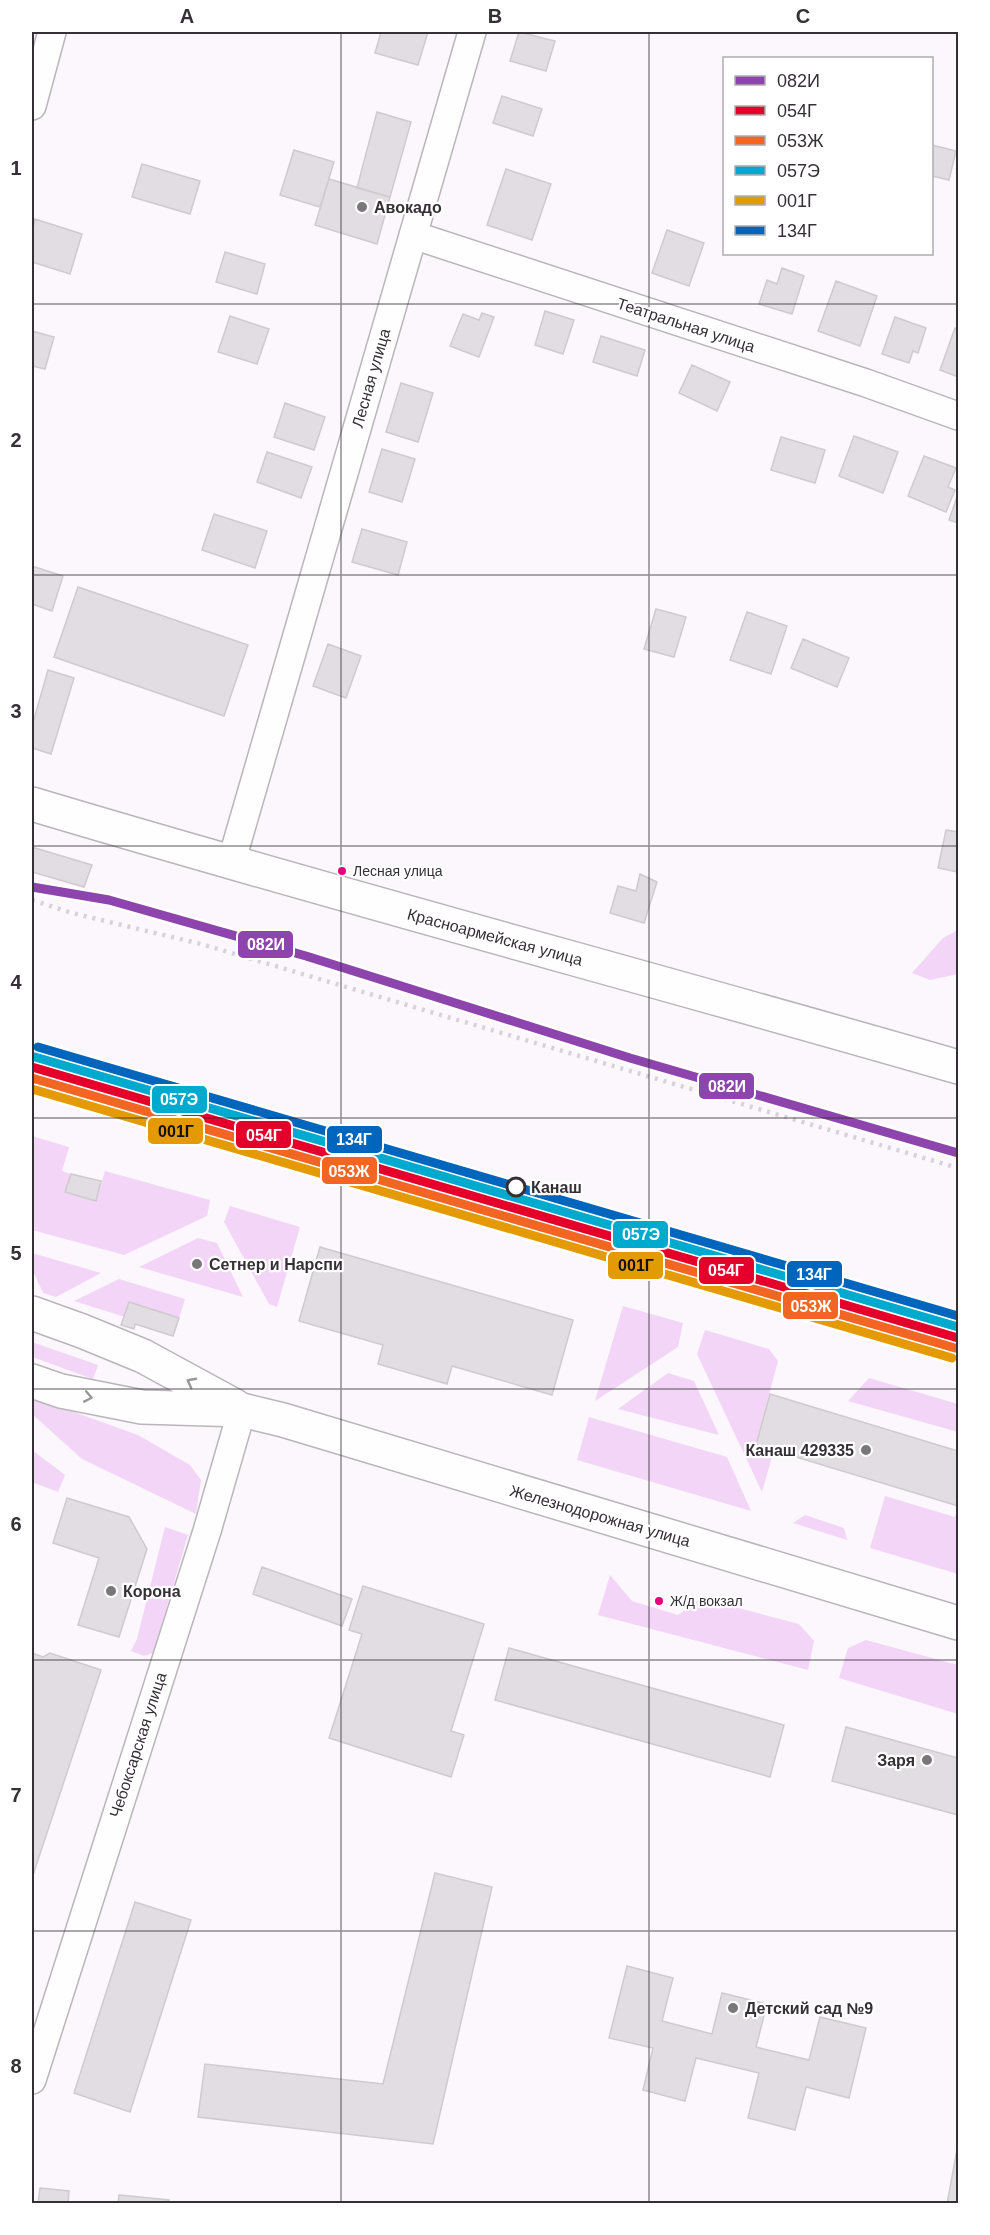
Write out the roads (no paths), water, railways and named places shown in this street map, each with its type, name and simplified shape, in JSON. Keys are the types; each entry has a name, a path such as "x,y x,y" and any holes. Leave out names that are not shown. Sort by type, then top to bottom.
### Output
{"main road":[{"name":"Красноармейская улица","path":"32,804 231,863 674,985 958,1067"},
{"name":"Железнодорожная улица","path":"32,1313 142,1356 242,1410 958,1623"},
{"name":"Железнодорожная улица","path":"32,1381 61,1391 142,1407 242,1410"}],"street":[{"path":"32,106 52,32"},
{"name":"Лесная улица","path":"231,863 472,32"},
{"name":"Театральная улица","path":"413,235 866,383 958,416"},
{"name":"Чебоксарская улица","path":"32,2080 207,1531 242,1410"}],"railway":[{"path":"32,900 72,913 201,944 958,1168"},
{"path":"32,1046 958,1316"}],"place":[{"name":"Авокадо","path":"362,207"},
{"name":"Лесная улица","path":"342,871"},
{"name":"Канаш","path":"516,1187"},
{"name":"Сетнер и Нарспи","path":"197,1264"},
{"name":"Канаш 429335","path":"866,1450"},
{"name":"Корона","path":"111,1591"},
{"name":"Ж/д вокзал","path":"659,1601"},
{"name":"Заря","path":"927,1760"},
{"name":"Детский сад №9","path":"733,2008"}]}
